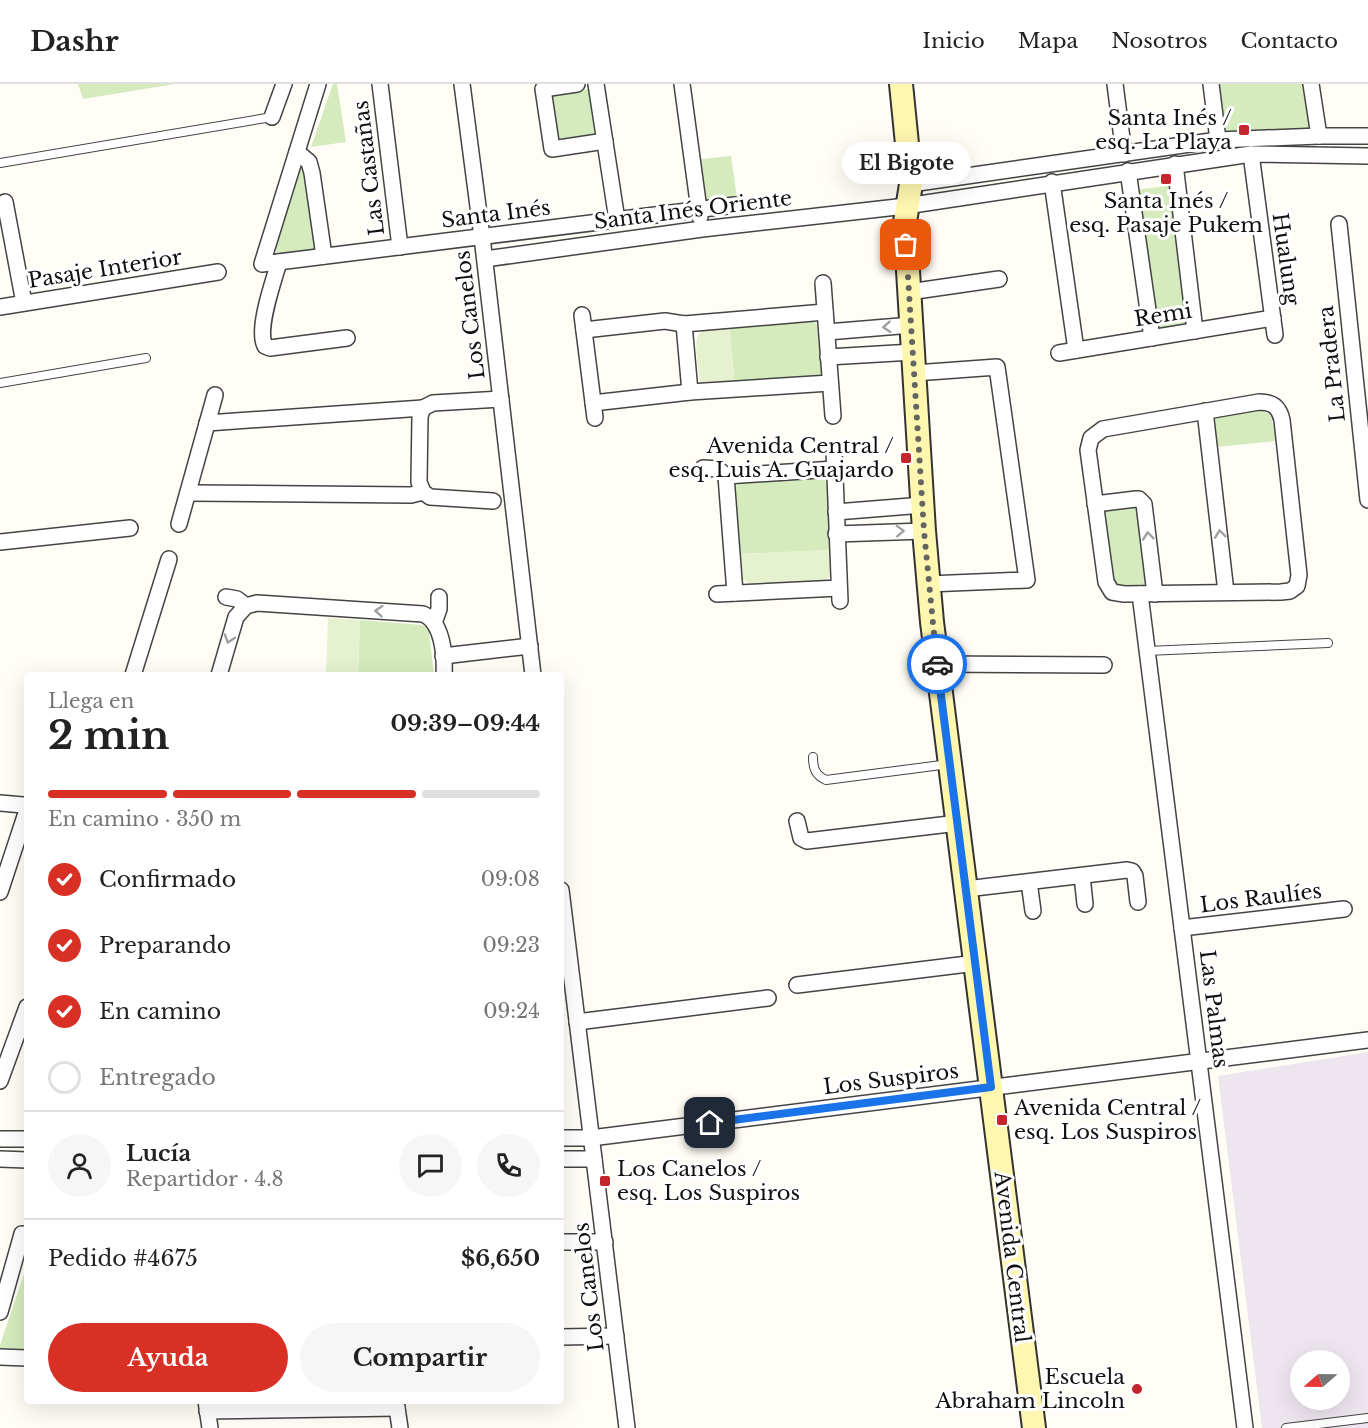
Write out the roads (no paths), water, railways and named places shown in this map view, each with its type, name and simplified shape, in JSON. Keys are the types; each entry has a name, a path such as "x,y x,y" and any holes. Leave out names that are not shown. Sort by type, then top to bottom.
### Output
{"street":[{"path":"272,117 284,84"},
{"path":"318,84 297,152 309,162 312,173 324,256"},
{"name":"Las Castañas","path":"380,84 400,247"},
{"name":"Los Canelos","path":"462,84 485,259 533,672"},
{"path":"577,84 543,89 552,149 605,141"},
{"path":"596,84 617,220"},
{"path":"682,84 702,229"},
{"name":"Avenida Central","path":"901,84 909,195 905,222 928,584 1034,1428"},
{"path":"1115,84 1124,154"},
{"path":"1211,84 1218,140"},
{"path":"1311,84 1319,135"},
{"path":"909,195 1124,154 1218,140 1319,135 1368,136"},
{"name":"Santa Inés","path":"297,152 262,264 735,205"},
{"path":"909,195 1052,182 1251,154 1368,156"},
{"name":"Hualung","path":"1251,154 1275,335"},
{"path":"1175,164 1195,331"},
{"path":"1128,171 1152,338"},
{"path":"1052,182 1076,350"},
{"name":"Santa Inés Oriente","path":"485,259 702,229 909,195"},
{"path":"4,202 24,303"},
{"name":"La Pradera","path":"1339,224 1363,399 1368,500"},
{"path":"279,262 266,309 262,339 265,346 270,348 347,338"},
{"name":"Pasaje Interior","path":"0,307 218,272"},
{"path":"909,292 999,279"},
{"path":"823,283 832,416"},
{"path":"825,312 684,324 665,321 583,322 594,411 690,392 830,383"},
{"name":"Remi","path":"1059,353 1273,318"},
{"path":"684,324 690,392"},
{"path":"826,332 912,325"},
{"path":"828,357 997,367 1027,580 928,584"},
{"path":"179,524 215,396"},
{"name":"Los Canelos","path":"207,423 423,408 432,403 501,399"},
{"path":"1268,402 1278,409 1283,423 1299,583 1290,591 1117,594 1107,586 1088,450 1089,441 1094,434 1103,429 1205,411 1268,402"},
{"path":"423,408 420,416 419,482 423,492 430,497 493,501"},
{"path":"1205,411 1226,592"},
{"path":"717,594 839,594 834,451"},
{"path":"703,468 718,469 726,476 735,593"},
{"path":"726,476 834,469"},
{"path":"188,494 411,495 423,492"},
{"name":"Las Palmas","path":"1095,504 1136,499 1144,504 1148,651 1245,1428"},
{"path":"836,512 923,505"},
{"path":"0,542 130,528"},
{"path":"836,534 924,531"},
{"path":"134,672 170,559"},
{"path":"226,597 237,599 246,606"},
{"path":"434,623 439,609 439,597"},
{"path":"220,672 236,617 246,606 257,603 418,613 428,616 439,634 444,672"},
{"path":"443,657 530,646"},
{"path":"937,664 1104,665"},
{"path":"0,803 24,807"},
{"path":"0,892 24,820"},
{"path":"797,820 801,838 807,841 958,823"},
{"path":"966,889 1127,870 1132,871 1135,876 1138,902"},
{"path":"1082,876 1086,903"},
{"path":"1029,882 1032,911"},
{"name":"Los Raulíes","path":"1182,928 1344,909"},
{"name":"Los Canelos","path":"564,946 577,1022 627,1428"},
{"path":"797,985 976,963"},
{"path":"577,1022 768,998"},
{"path":"0,1081 24,1014"},
{"name":"Los Suspiros","path":"564,1138 591,1138 1368,1040"},
{"path":"0,1139 24,1139"},
{"path":"0,1159 24,1160"},
{"path":"564,1160 594,1159"},
{"path":"0,1312 24,1237"},
{"path":"564,1242 605,1242"},
{"path":"564,1337 616,1336"},
{"path":"0,1357 24,1358"},
{"path":"210,1428 207,1406 396,1404 400,1428"}],"lane":[{"path":"0,163 272,117"},
{"path":"0,383 147,358"},
{"path":"1148,651 1328,643"},
{"path":"813,756 814,770 818,777 826,780 950,764"},
{"path":"1286,1428 1368,1418"}],"place":[{"name":"Santa Inés / esq. La Playa","path":"1244,130"},
{"name":"Santa Inés / esq. Pasaje Pukem","path":"1166,179"},
{"name":"El Bigote","path":"906,245"},
{"name":"Avenida Central / esq. Luis A. Guajardo","path":"906,458"},
{"name":"Avenida Central / esq. Los Suspiros","path":"1002,1120"},
{"name":"Los Canelos / esq. Los Suspiros","path":"605,1181"},
{"name":"Escuela Abraham Lincoln","path":"1137,1389"}]}
